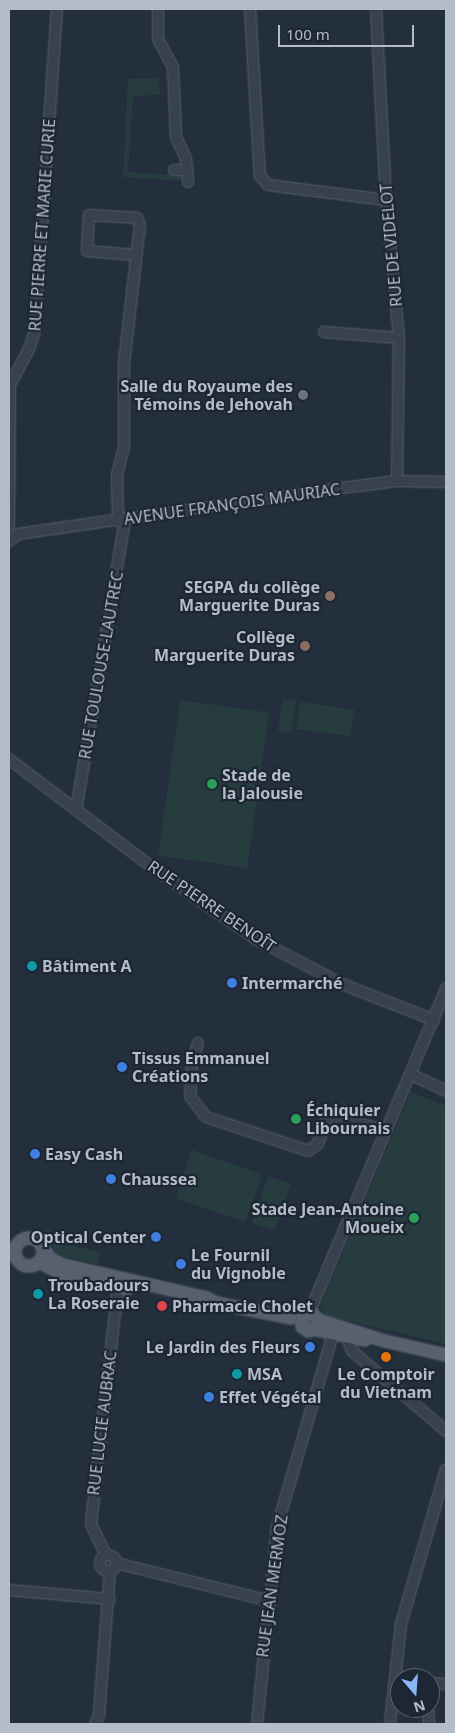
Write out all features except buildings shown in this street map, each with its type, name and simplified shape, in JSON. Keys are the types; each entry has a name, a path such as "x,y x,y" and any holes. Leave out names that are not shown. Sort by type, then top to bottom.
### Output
{"main road":[{"path":"42,1256 27,1266 11,1255 20,1241 33,1238 42,1256 62,1274 309,1321 446,1355"},
{"path":"42,1256 64,1265 207,1298 238,1308 309,1321 333,1334 346,1338 385,1341"}],"street":[{"name":"RUE PIERRE ET MARIE CURIE","path":"9,525 10,385 29,349 35,330 56,9"},
{"path":"158,9 158,38 173,67 176,137 186,158 188,182"},
{"path":"250,9 260,176 268,185 386,200"},
{"name":"RUE DE VIDELOT","path":"376,9 386,200 399,338 397,481"},
{"path":"174,170 187,170"},
{"name":"RUE TOULOUSE-LAUTREC","path":"76,810 121,520 117,475 124,446 124,363 140,225 137,218 89,215 87,250 136,255"},
{"path":"324,332 399,338"},
{"name":"AVENUE FRANÇOIS MAURIAC","path":"18,534 397,481 446,482"},
{"path":"9,525 15,527 18,534 9,541"},
{"name":"RUE PIERRE BENOÎT","path":"9,759 175,884 256,939 342,984 434,1020"},
{"path":"309,1321 386,1130 412,1076 446,988"},
{"path":"198,1043 192,1063 190,1096 206,1117 308,1151 318,1144 327,1116 386,1130"},
{"path":"412,1076 446,1091"},
{"name":"RUE LUCIE AUBRAC","path":"113,1567 113,1557 106,1555 91,1524 118,1286"},
{"name":"RUE JEAN MERMOZ","path":"257,1724 277,1527 333,1334"},
{"path":"346,1338 352,1351 446,1431"},
{"path":"390,1724 400,1624 446,1468"},
{"path":"95,1724 113,1567 128,1564 269,1601"},
{"path":"9,1590 110,1599"}],"green space":[{"path":"159,78 160,95 133,96 128,172 170,175 178,173 184,176 184,181 123,177 128,79"},
{"path":"283,699 296,701 291,733 278,731"},
{"name":"Stade de la Jalousie","path":"180,700 269,713 247,868 158,855"},
{"path":"300,702 354,710 351,736 296,729"},
{"name":"Stade Jean-Antoine Moueix","path":"411,1092 446,1106 446,1344 324,1315 320,1306"},
{"path":"192,1150 262,1174 245,1222 175,1198"},
{"path":"268,1176 291,1184 274,1231 252,1223"},
{"path":"43,1229 51,1232 50,1239 101,1253 98,1264 56,1254"}],"place":[{"name":"Salle du Royaume des Témoins de Jehovah","path":"303,395"},
{"name":"SEGPA du collège Marguerite Duras","path":"330,596"},
{"name":"Collège Marguerite Duras","path":"305,646"},
{"name":"Stade de la Jalousie","path":"212,784"},
{"name":"Bâtiment A","path":"32,966"},
{"name":"Intermarché","path":"232,983"},
{"name":"Tissus Emmanuel Créations","path":"122,1067"},
{"name":"Échiquier Libournais","path":"296,1119"},
{"name":"Easy Cash","path":"35,1154"},
{"name":"Chaussea","path":"111,1179"},
{"name":"Stade Jean-Antoine Moueix","path":"414,1218"},
{"name":"Optical Center","path":"156,1237"},
{"name":"Le Fournil du Vignoble","path":"181,1264"},
{"name":"Troubadours La Roseraie","path":"38,1294"},
{"name":"Pharmacie Cholet","path":"162,1306"},
{"name":"Le Jardin des Fleurs","path":"310,1347"},
{"name":"Le Comptoir du Vietnam","path":"386,1357"},
{"name":"MSA","path":"237,1374"},
{"name":"Effet Végétal","path":"209,1397"}]}
